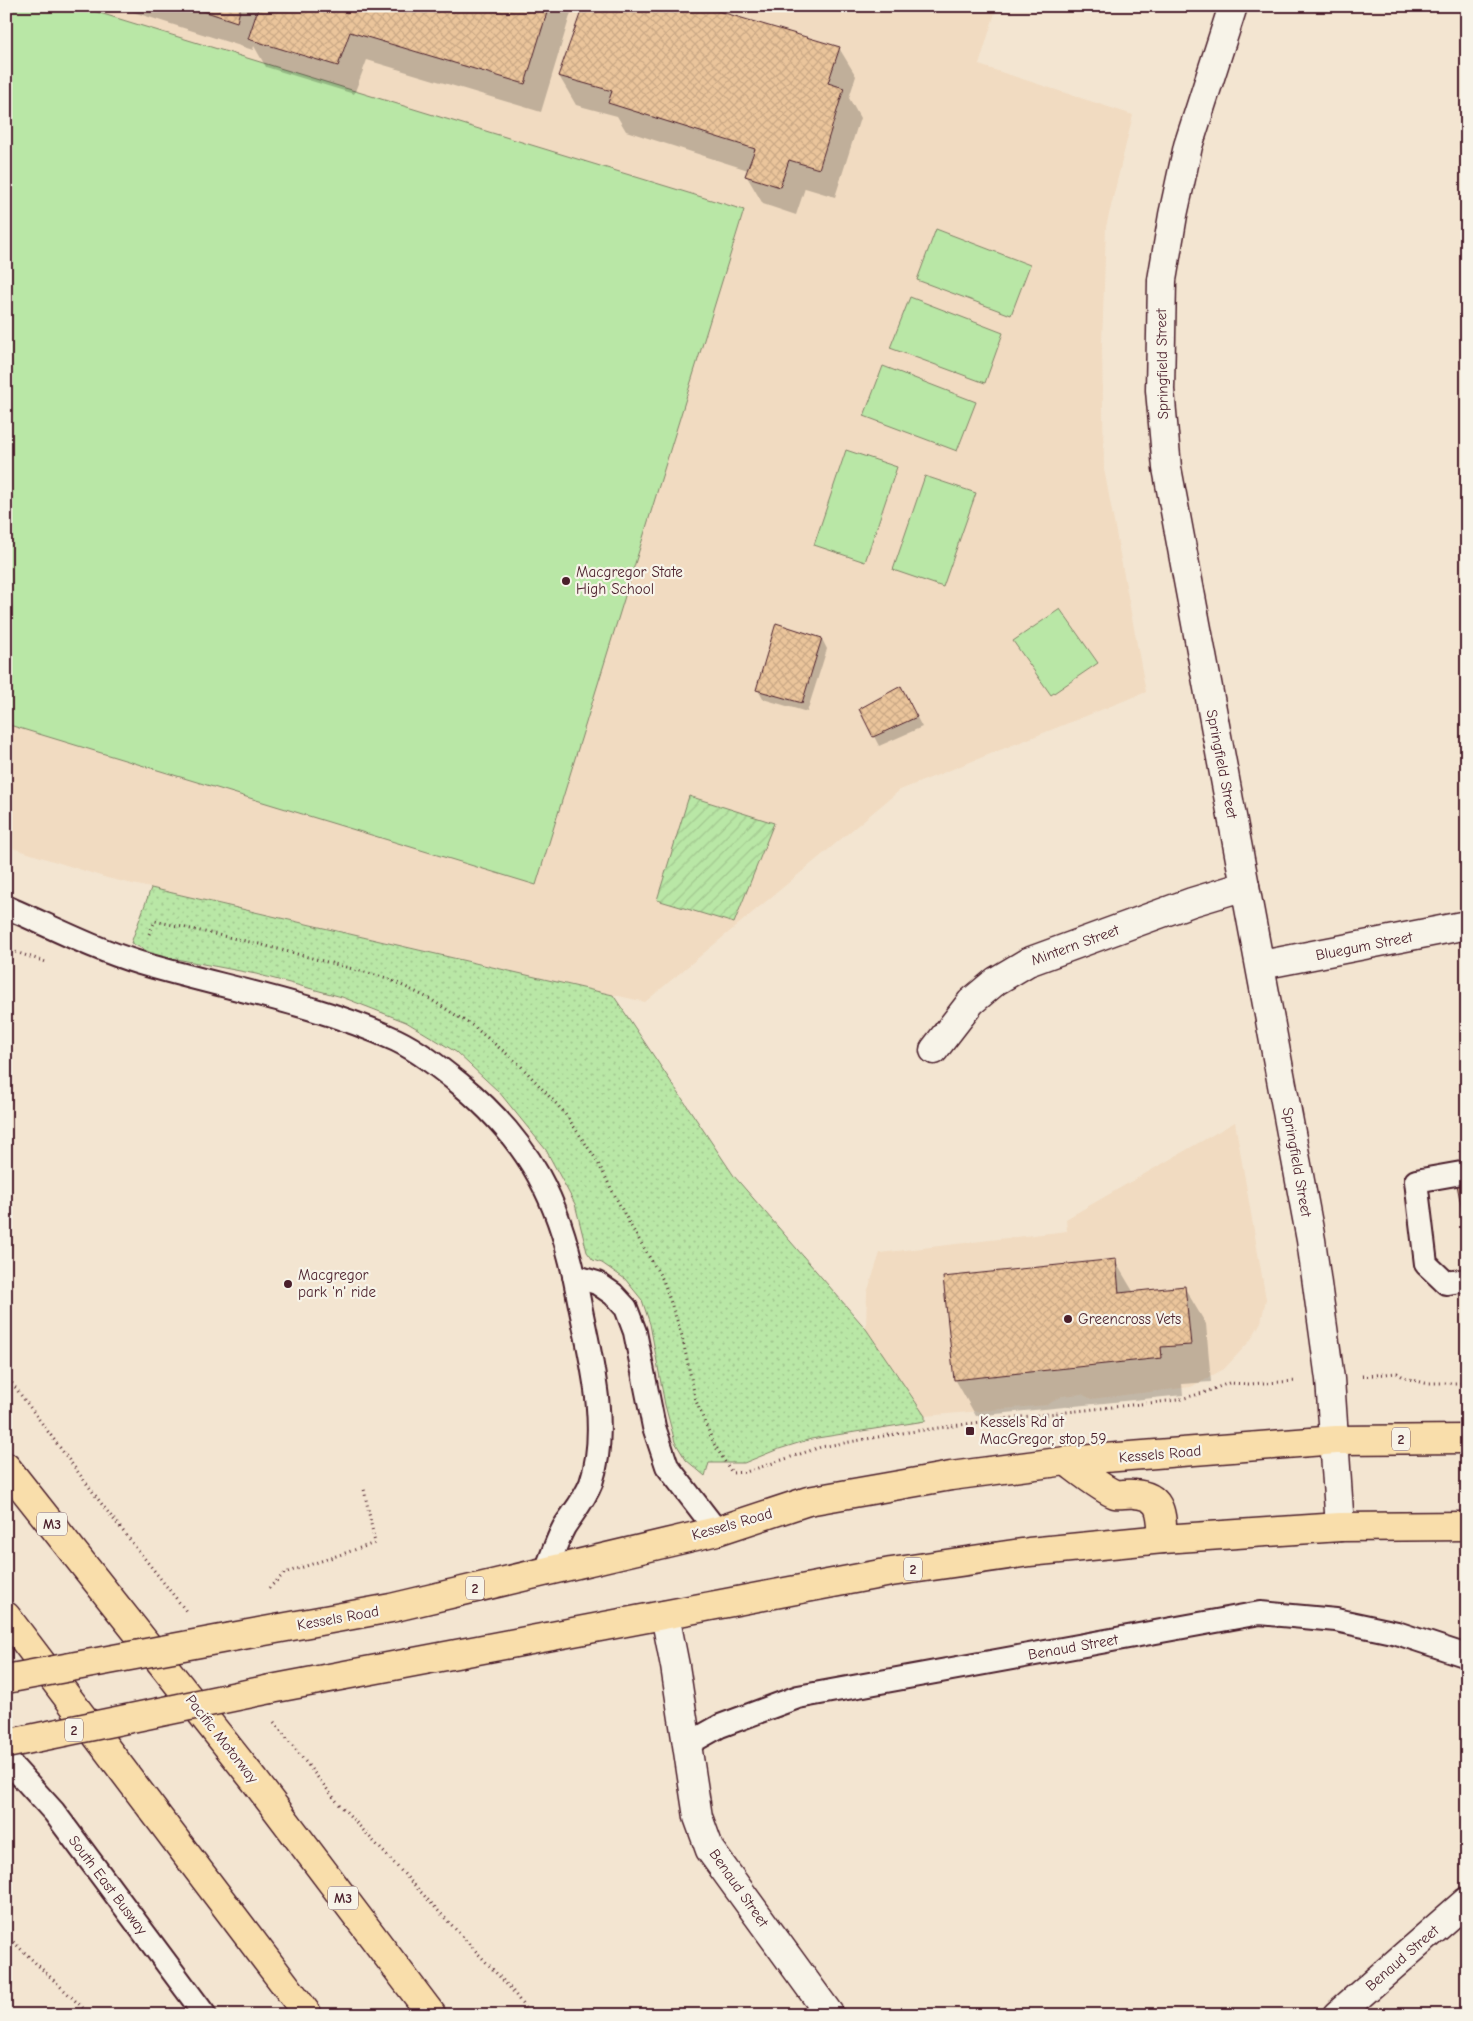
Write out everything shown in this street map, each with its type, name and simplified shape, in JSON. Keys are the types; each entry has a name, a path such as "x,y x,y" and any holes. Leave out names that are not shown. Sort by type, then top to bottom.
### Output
{"highway":[{"name":"Kessels Road","path":"6,1679 391,1608 717,1531 808,1501 951,1476 1066,1461 1336,1440 1467,1439"},
{"path":"1066,1461 1115,1494 1137,1494 1157,1502 1160,1507 1164,1539"},
{"name":"Pacific Motorway","path":"6,1467 249,1774 432,2015"},
{"name":"2","path":"6,1744 271,1689 891,1572 1029,1552 1164,1539 1340,1527 1467,1526"},
{"path":"6,1616 308,2015"}],"street":[{"name":"Springfield Street","path":"1233,6 1188,146 1173,215 1162,280 1160,390 1166,468 1261,965 1311,1240 1330,1379 1336,1440 1340,1527"},
{"name":"Mintern Street","path":"934,1050 971,1002 996,981 1028,962 1192,902 1245,886"},
{"name":"Bluegum Street","path":"1261,965 1467,925"},
{"name":"Benaud Street","path":"665,1615 675,1666 698,1817 710,1850 830,2015"},
{"name":"Benaud Street","path":"1337,2015 1467,1901"}],"lane":[{"path":"6,907 129,959 320,1011 399,1042 441,1068 481,1102 514,1136 540,1176 562,1231 574,1276 597,1397 599,1432 596,1460 590,1484 583,1499 563,1529 546,1570"},
{"path":"1467,1172 1416,1182 1426,1264 1446,1283 1467,1280"},
{"path":"574,1276 597,1283 613,1294 626,1308 635,1332 654,1427 667,1466 717,1531"},
{"name":"Benaud Street","path":"686,1745 720,1726 798,1697 1260,1613 1336,1620 1397,1633 1467,1656"},
{"name":"South East Busway","path":"6,1759 54,1812 205,2015"}],"path":[{"path":"146,942 155,920 258,944 387,978 430,999 473,1026 519,1064 562,1111 596,1159 628,1221 663,1280 681,1332 696,1401 714,1444 732,1473 746,1472 821,1447 895,1434 1003,1419 1177,1400 1229,1383 1248,1384"},
{"path":"1396,1373 1405,1378 1425,1383 1467,1383"},
{"path":"269,1588 284,1573 375,1543 364,1489"},
{"path":"6,1935 83,2008 86,2015"}],"shaded area":[{"name":"Macgregor State High School","path":"6,6 997,6 979,65 1133,115 1106,227 1102,344 1104,469 1146,692 900,790 645,1002 107,878 6,846"},
{"path":"1235,1122 1266,1299 1261,1322 1250,1341 1224,1369 1191,1387 1091,1399 1082,1394 1062,1396 1047,1405 925,1416 866,1329 867,1293 880,1253 1067,1231 1066,1219"}],"green space":[{"path":"6,6 77,6 744,210 536,885 6,724"},
{"path":"936,229 1030,265 1011,315 917,280"},
{"path":"910,297 1003,333 985,383 890,348"},
{"path":"883,366 976,402 957,451 864,416"},
{"path":"846,450 897,467 865,562 814,545"},
{"path":"925,476 976,493 943,587 893,570"},
{"path":"1060,609 1098,663 1051,695 1013,641"},
{"path":"689,796 774,823 734,923 657,900"},
{"path":"151,888 613,995 734,1176 866,1329 925,1416 925,1421 811,1439 744,1463 709,1463 705,1476 686,1460 675,1442 665,1405 650,1324 642,1300 625,1279 602,1263 593,1260 587,1252 575,1204 546,1150 499,1092 456,1052 406,1022 342,997 256,974 155,955 131,943"}],"building":[{"path":"188,6 241,6 237,22"},
{"path":"259,6 549,6 525,84 350,32 338,66 248,39"},
{"path":"583,6 701,6 840,47 828,83 844,88 819,169 789,160 780,187 745,176 755,149 608,103 612,91 558,76"},
{"path":"776,623 822,638 802,703 756,690"},
{"path":"901,686 917,717 873,737 859,709"},
{"path":"1467,1183 1467,1235 1457,1185"},
{"name":"Greencross Vets","path":"1116,1259 1119,1293 1185,1286 1191,1345 1161,1347 1162,1358 954,1380 943,1277"}],"place":[{"name":"Macgregor State High School","path":"566,581"},
{"name":"Macgregor park 'n' ride","path":"288,1284"},
{"name":"Greencross Vets","path":"1068,1319"},
{"name":"Kessels Rd at MacGregor, stop 59","path":"970,1431"}]}
